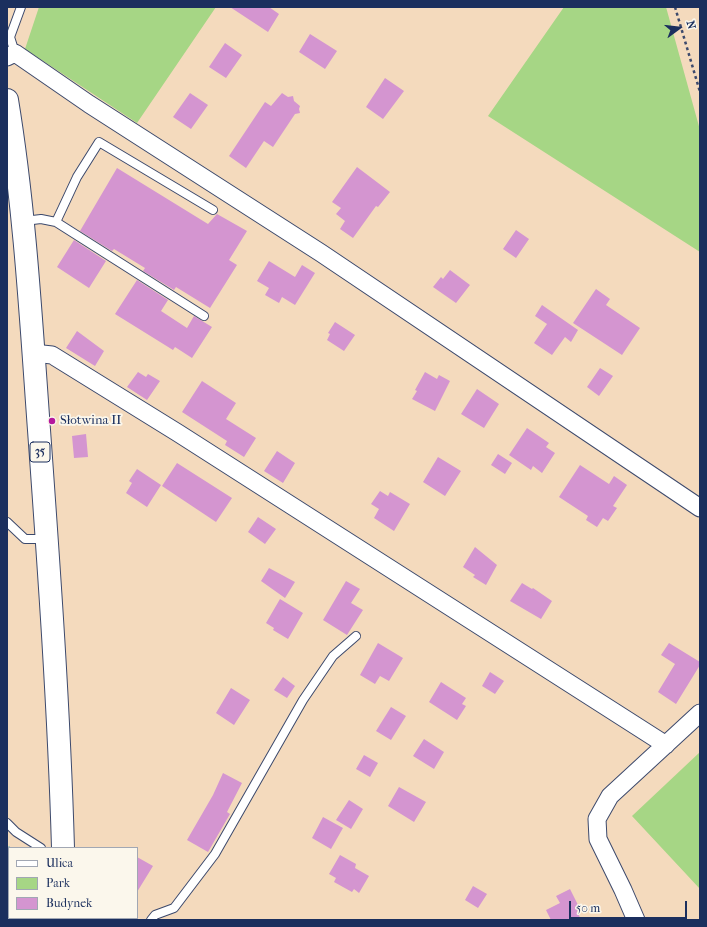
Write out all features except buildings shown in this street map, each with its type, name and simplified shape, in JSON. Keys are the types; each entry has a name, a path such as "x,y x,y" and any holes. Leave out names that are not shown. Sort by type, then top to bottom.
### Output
{"main road":[{"name":"35","path":"7,100 23,221 34,353 63,847"}],"street":[{"path":"11,55 340,266 700,508"},
{"path":"34,353 52,355 178,433 666,745"},
{"path":"636,920 598,839 597,819 610,796 700,713"}],"lane":[{"path":"11,55 10,37 21,7"},
{"path":"56,222 77,177 99,142 213,210"},
{"path":"23,221 41,219 56,222 204,316"},
{"path":"7,522 25,539 46,539"},
{"path":"151,920 155,915 174,908 215,854 303,700 333,656 356,636"},
{"path":"7,823 16,832 39,847"}],"path":[{"path":"676,7 700,92"}],"green space":[{"path":"39,7 216,7 137,123 25,49"},
{"path":"564,7 666,7 700,130 700,252 488,116"},
{"path":"700,752 700,889 632,816"}],"place":[{"name":"Słotwina II","path":"52,421"}]}
